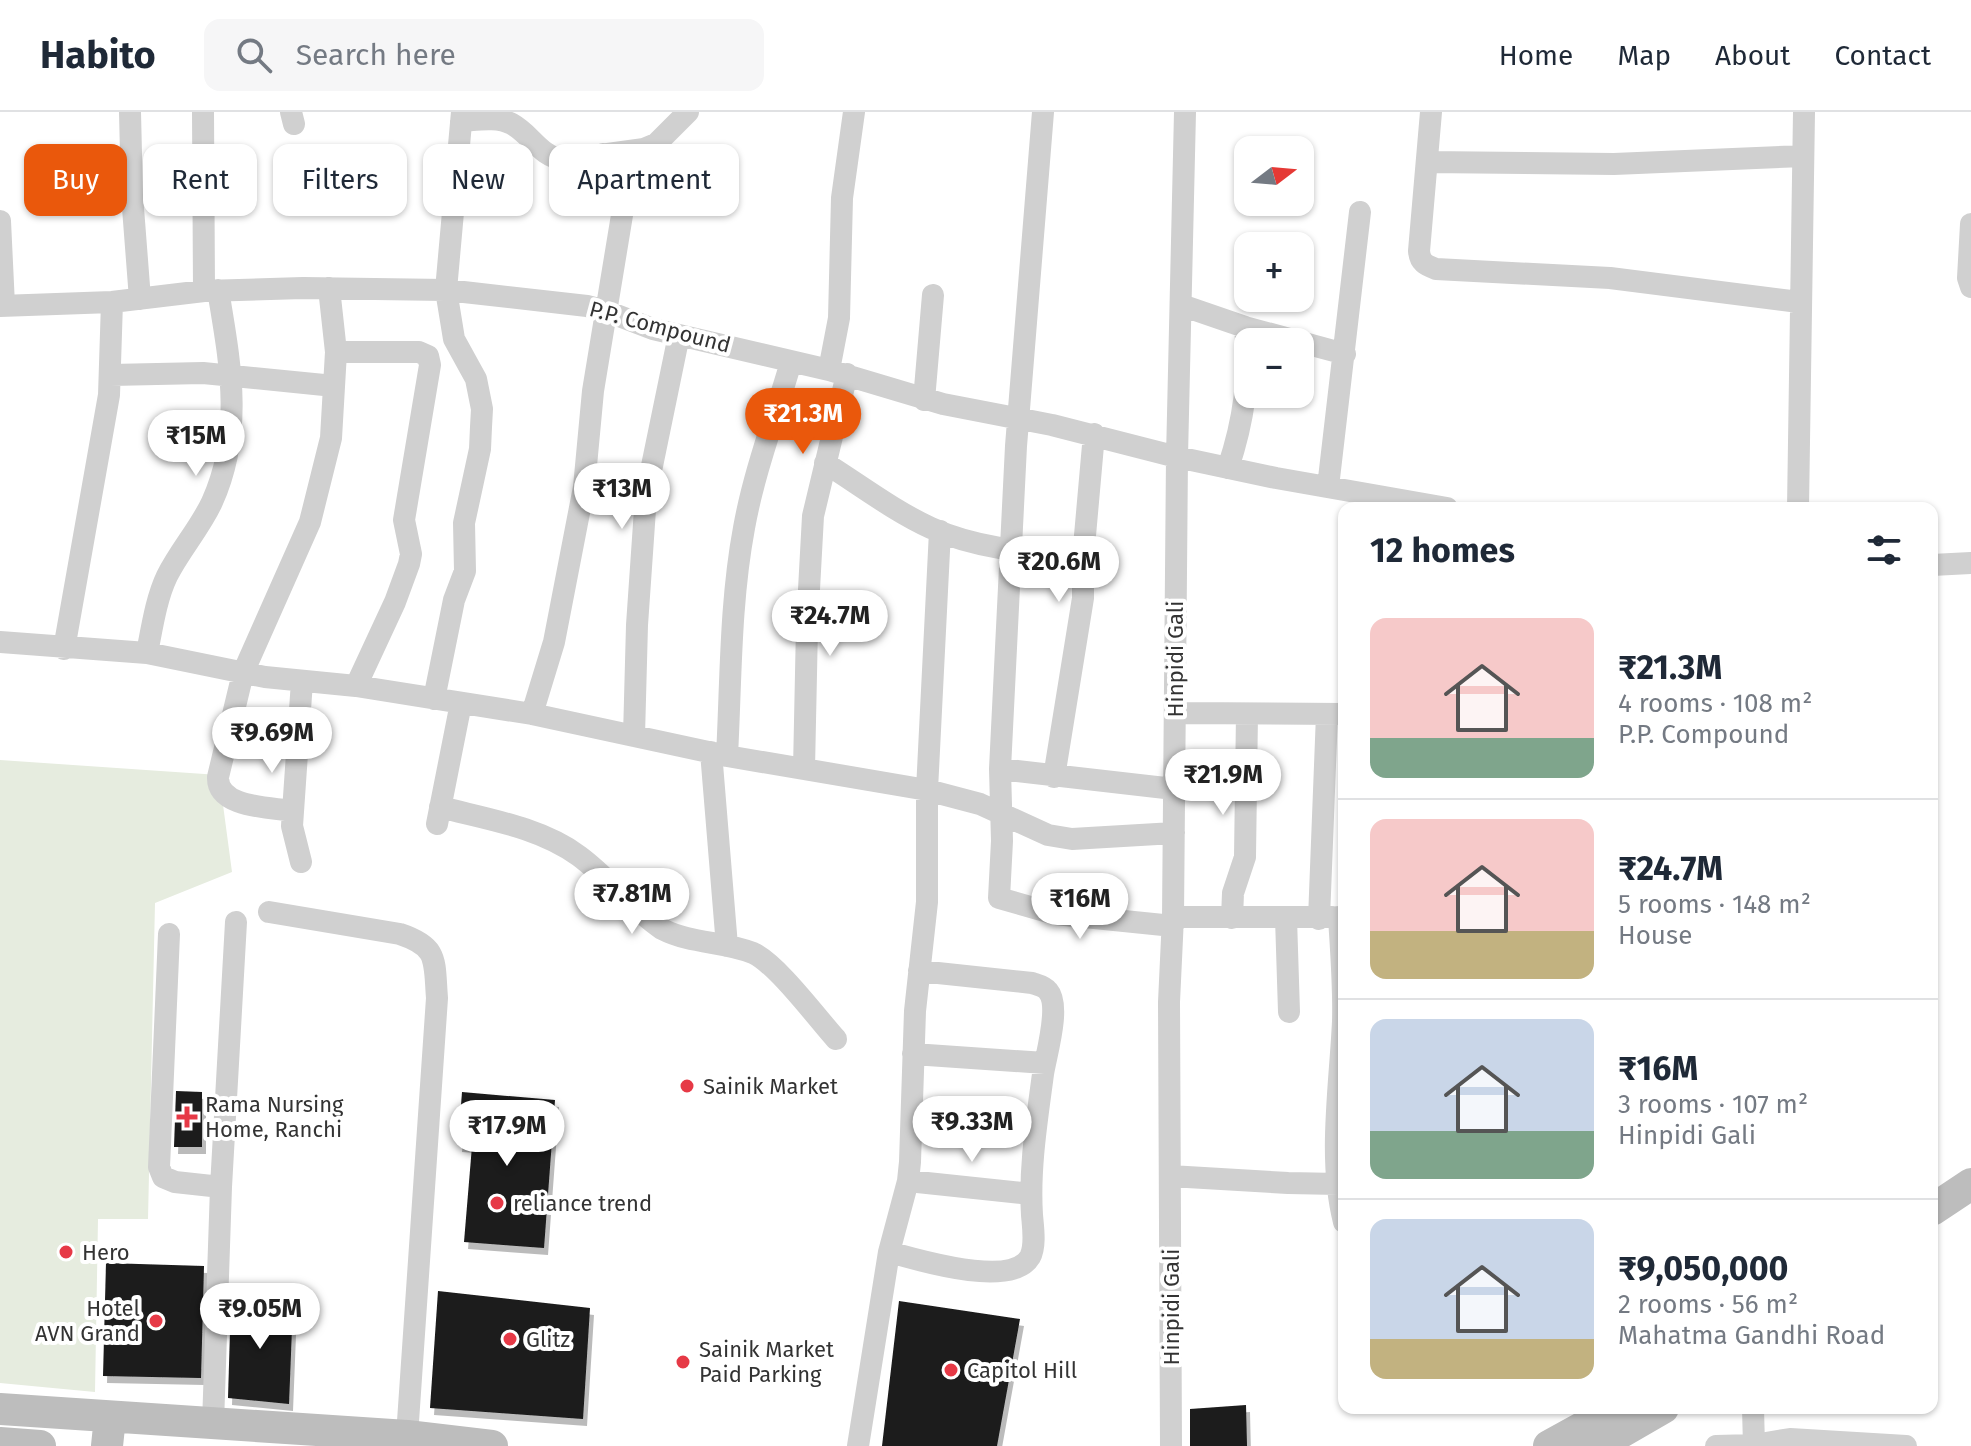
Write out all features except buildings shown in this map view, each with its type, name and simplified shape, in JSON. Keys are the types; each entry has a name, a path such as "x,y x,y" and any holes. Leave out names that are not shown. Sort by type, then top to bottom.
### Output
{"main road":[{"path":"1938,1206 1971,1184"},
{"path":"1938,1230 1971,1208"},
{"path":"0,1409 109,1431 213,1424 407,1436 492,1446"},
{"path":"1549,1446 1607,1414"},
{"path":"1597,1446 1653,1414"},
{"path":"0,1443 40,1446"}],"street":[{"path":"130,112 132,195 140,299"},
{"path":"147,653 163,586 201,524 225,467 230,433 232,375 211,290 203,112"},
{"path":"656,144 688,112"},
{"path":"804,769 813,516 825,463 838,372 844,173 854,112"},
{"path":"1043,112 1018,418 1000,769 1002,841 999,898 1055,914 1173,922 1334,917"},
{"name":"Hinpidi Gali","path":"1171,1446 1169,1002 1173,922 1177,457 1185,112"},
{"path":"1431,112 1419,251 1420,259 1426,266 1610,278 1799,302"},
{"path":"1798,502 1804,112"},
{"path":"434,699 454,600 465,571 464,523 480,449 482,409 476,379 454,339 446,290 462,117 512,124 549,156"},
{"path":"1427,162 1614,164 1803,156"},
{"path":"1328,487 1360,212"},
{"path":"532,714 554,642 584,487 593,391 621,216"},
{"path":"0,221 2,306"},
{"path":"1971,224 1968,265 1971,287"},
{"path":"292,811 232,799 222,793 217,785 243,673 301,547 314,509 331,438 336,352 329,288"},
{"name":"P.P. Compound","path":"2,306 112,302 211,290 329,288 446,290 527,298 606,311 645,326 838,372 924,400 1094,434 1228,468 1413,502"},
{"path":"924,400 933,295"},
{"path":"64,649 111,375 112,302"},
{"path":"1181,305 1245,327 1345,354"},
{"path":"1228,468 1245,406 1248,368 1245,327"},
{"path":"634,736 637,625 646,495 679,335"},
{"path":"336,352 419,352 428,356 430,365 404,520 411,554 409,564 356,686"},
{"path":"727,946 719,754 735,593 743,529 791,362"},
{"path":"111,375 232,375 334,386"},
{"path":"1054,777 1083,598 1083,558 1094,434"},
{"path":"825,463 918,521 940,531 1011,549 1083,558"},
{"path":"858,1446 889,1252 908,1181 913,1054 928,880 927,790 940,531"},
{"path":"1938,565 1971,563"},
{"path":"0,642 147,653 243,673 356,686 532,714 719,754 927,790 999,811 1058,838 1174,833"},
{"path":"301,862 294,841 292,811 302,681"},
{"path":"461,703 439,815 529,831 563,845 581,857 662,929 675,936 742,949 764,959 836,1039"},
{"path":"1175,713 1336,714 1334,917 1338,957"},
{"path":"1232,918 1233,893 1245,857 1247,714"},
{"path":"1000,769 1174,789"},
{"path":"269,912 420,940 429,948 435,969 437,998 407,1436"},
{"path":"1286,918 1289,1012"},
{"path":"213,1424 221,1187 236,922"},
{"path":"169,934 159,1167 163,1177 175,1182 221,1187"},
{"path":"889,1252 958,1270 991,1270 1022,1264 1030,1257 1033,1243 1031,1194 1053,1002 1045,987 1032,983 919,971"},
{"path":"913,1054 1045,1063"},
{"path":"1338,1095 1338,1148"},
{"path":"1170,1176 1338,1184"},
{"path":"908,1181 1031,1194"},
{"path":"1753,1414 1754,1446"},
{"path":"1716,1446 1754,1446 1790,1439 1906,1446"}],"shaded area":[{"path":"0,760 219,775 232,872 155,903 148,1219 98,1219 95,1392 0,1383"}],"place":[{"name":"Sainik Market","path":"687,1086"},
{"name":"Rama Nursing Home, Ranchi","path":"187,1117"},
{"name":"reliance trend","path":"497,1203"},
{"name":"Hero","path":"66,1252"},
{"name":"Hotel AVN Grand","path":"156,1321"},
{"name":"Glitz","path":"510,1339"},
{"name":"Sainik Market Paid Parking","path":"683,1362"},
{"name":"Capitol Hill","path":"951,1370"}]}
